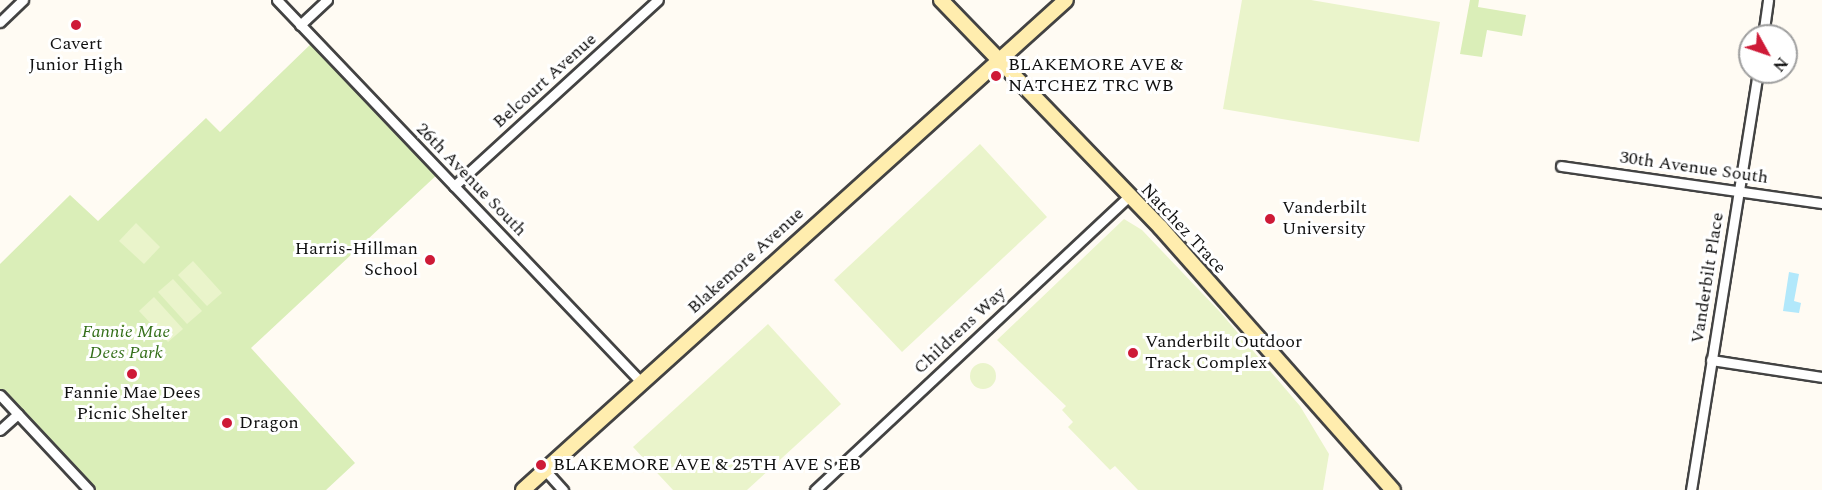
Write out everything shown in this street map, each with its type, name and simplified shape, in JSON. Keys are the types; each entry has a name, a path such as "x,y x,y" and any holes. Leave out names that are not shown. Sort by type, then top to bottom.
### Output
{"main road":[{"name":"Natchez Trace","path":"941,0 996,62 1128,197 1393,490"},
{"name":"Blakemore Avenue","path":"523,490 1066,0"}],"street":[{"path":"0,22 23,0"},
{"name":"26th Avenue South","path":"277,0 641,382"},
{"path":"300,25 327,0"},
{"name":"Belcourt Avenue","path":"454,186 658,0"},
{"path":"1765,24 1768,0"},
{"name":"Vanderbilt Place","path":"1691,490 1756,84"},
{"name":"30th Avenue South","path":"1561,166 1822,203"},
{"name":"Childrens Way","path":"815,490 1128,197"},
{"path":"1711,360 1822,377"},
{"path":"0,395 89,490"},
{"path":"0,430 18,414"},
{"path":"545,470 563,490"}],"green space":[{"path":"1242,0 1311,0 1440,22 1419,142 1223,109"},
{"path":"1470,0 1479,0 1478,7 1526,15 1522,36 1487,30 1482,57 1460,54"},
{"name":"Fannie Mae Dees Park","path":"315,40 440,172 251,348 355,463 326,490 89,490 0,395 0,264 70,195 98,221 206,118 220,132"},
{"path":"980,144 1047,217 902,352 834,280"},
{"name":"Vanderbilt Outdoor Track Complex","path":"1124,219 1142,230 1220,312 1300,406 1329,454 1323,490 1138,490 1115,466 1110,470 1068,427 1073,422 1062,410 1066,406 997,340"},
{"path":"136,223 160,247 144,264 119,241"},
{"path":"193,261 222,293 207,306 178,275"},
{"path":"173,279 202,311 187,324 158,292"},
{"path":"154,297 183,329 168,342 139,311"},
{"path":"768,324 841,404 747,490 673,490 633,447"},
{"path":"983,363 992,367 996,376 992,385 983,389 974,385 970,376 974,367"}],"water":[{"path":"1789,272 1799,274 1794,301 1801,303 1799,313 1783,311"}],"place":[{"name":"Cavert Junior High","path":"76,25"},
{"name":"BLAKEMORE AVE & NATCHEZ TRC WB","path":"996,76"},
{"name":"Vanderbilt University","path":"1270,219"},
{"name":"Harris-Hillman School","path":"430,260"},
{"name":"Vanderbilt Outdoor Track Complex","path":"1133,353"},
{"name":"Fannie Mae Dees Picnic Shelter","path":"132,374"},
{"name":"Dragon","path":"227,423"},
{"name":"BLAKEMORE AVE & 25TH AVE S EB","path":"541,465"}]}
